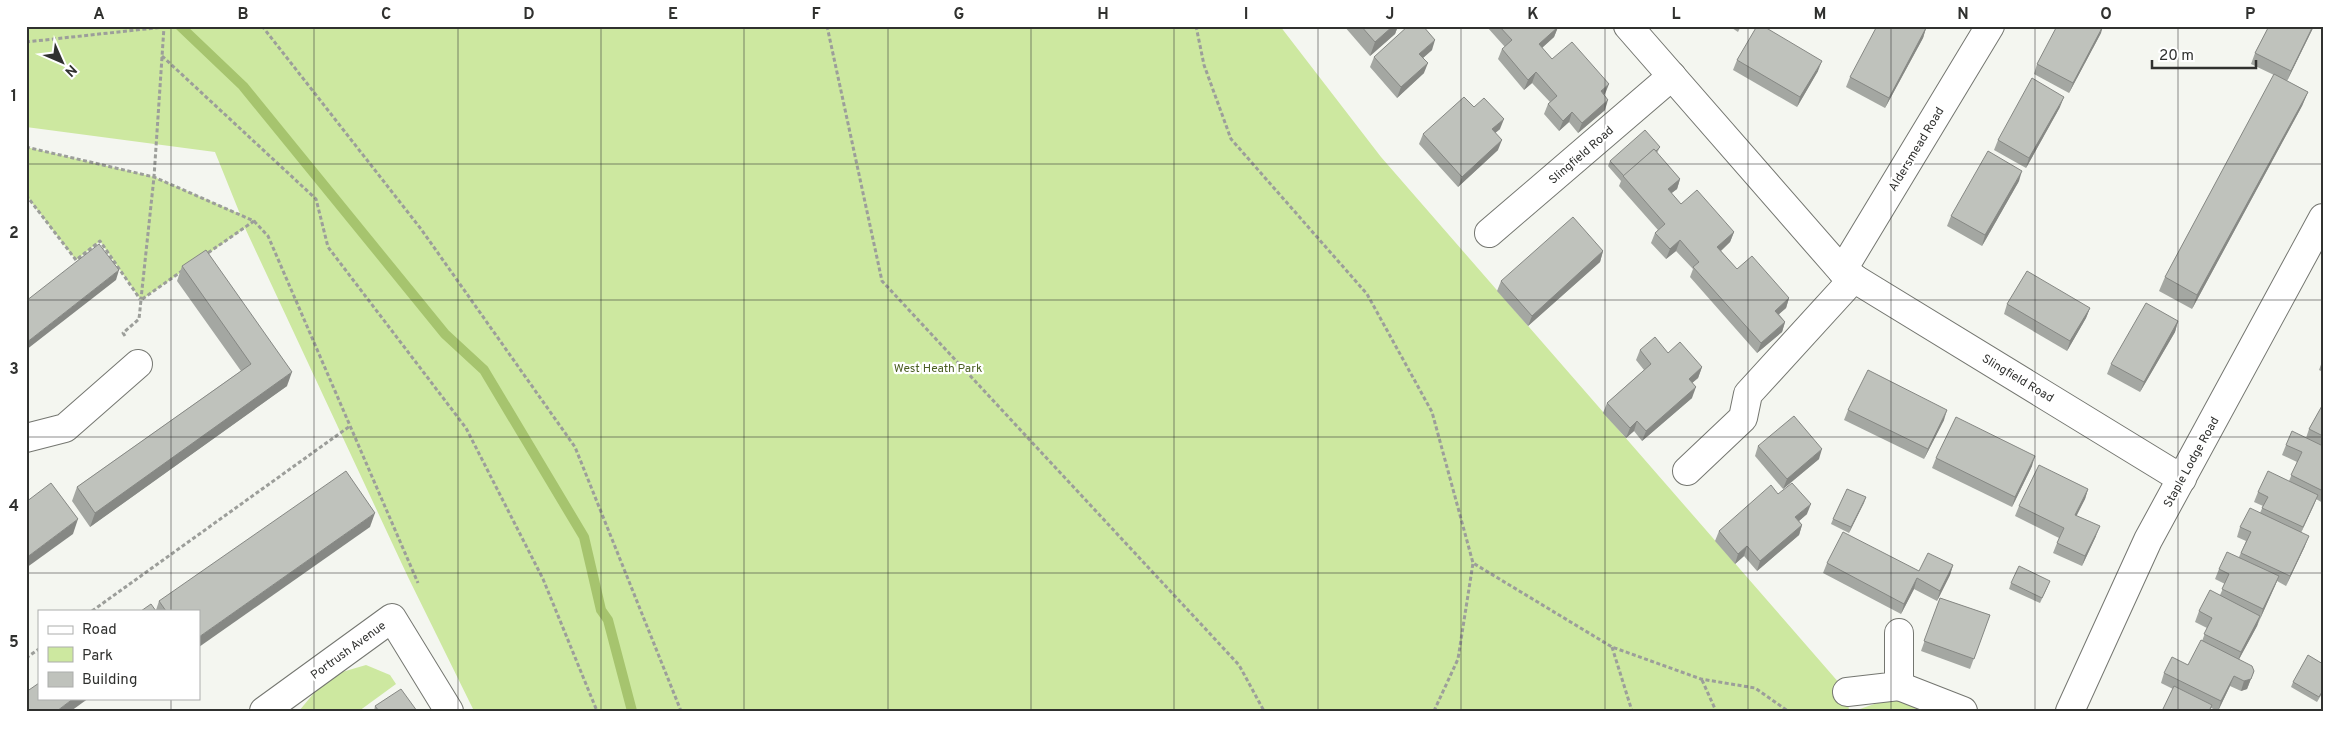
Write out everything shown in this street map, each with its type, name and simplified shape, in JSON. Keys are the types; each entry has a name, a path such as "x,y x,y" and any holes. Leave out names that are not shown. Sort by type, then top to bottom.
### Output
{"street":[{"name":"Slingfield Road","path":"1628,26 1848,274 2182,479"},
{"name":"Aldersmead Road","path":"1848,274 1990,26"},
{"name":"Slingfield Road","path":"1489,233 1672,76"},
{"name":"Staple Lodge Road","path":"2070,711 2148,540 2323,218"},
{"path":"1687,472 1743,418 1748,394 1848,274"},
{"path":"26,438 65,428 138,364"},
{"name":"Portrush Avenue","path":"264,711 392,618 449,711"},
{"path":"1898,686 1899,634"},
{"path":"1847,692 1898,686 1963,711"}],"path":[{"path":"262,26 421,229 575,447 681,711"},
{"path":"827,26 882,280 1238,665 1264,711"},
{"path":"1196,26 1204,65 1231,139 1366,294 1432,412 1473,563 1458,659 1434,711"},
{"path":"26,42 164,27 154,177 139,319 124,333 138,364"},
{"path":"162,56 316,199 328,247 466,428 543,579 597,711"},
{"path":"26,147 154,177 254,221 268,236 418,583"},
{"path":"26,195 76,260 100,241 141,300"},
{"path":"198,260 254,221"},
{"path":"141,300 190,266"},
{"path":"93,610 350,426"},
{"path":"1473,563 1612,647 1701,679 1755,688 1788,711"},
{"path":"1612,647 1632,711"},
{"path":"26,658 38,650"},
{"path":"1701,679 1716,711"}],"green space":[{"name":"West Heath Park","path":"26,26 1280,26 1381,157 1847,692 1849,711 474,711 408,577 245,228 141,300 100,241 76,260 26,195 26,147 154,177 240,214 215,152 26,127"},
{"path":"366,665 390,675 396,684 359,711 299,711 323,682 342,672"},
{"path":"1895,697 1927,711 1854,711"}],"building":[{"path":"1361,26 1393,26 1375,42"},
{"path":"1408,26 1423,26 1435,40 1419,54 1428,63 1401,87 1374,57"},
{"path":"1499,26 1557,26 1539,44 1552,59 1572,42 1609,84 1601,91 1608,100 1582,123 1572,112 1563,121 1548,104 1557,96 1536,72 1528,80 1502,49 1512,40"},
{"path":"1757,26 1763,26 1822,61 1800,97 1737,60"},
{"path":"1877,26 1924,26 1926,28 1889,98 1850,77"},
{"path":"2057,26 2103,26 2073,83 2037,64"},
{"path":"2269,26 2313,26 2291,71 2255,53"},
{"path":"2274,74 2308,92 2197,295 2165,277"},
{"path":"2032,78 2064,97 2029,158 1998,140"},
{"path":"1464,97 1474,107 1484,98 1504,119 1492,129 1502,140 1462,177 1423,134"},
{"path":"1645,130 1660,147 1656,151 1654,149 1624,176 1610,161"},
{"path":"1654,149 1680,179 1668,189 1681,204 1697,190 1734,232 1717,247 1737,269 1752,256 1789,298 1775,311 1785,322 1761,343 1693,267 1699,262 1680,240 1670,249 1655,233 1665,224 1623,176"},
{"path":"1988,151 2022,171 1985,235 1951,216"},
{"path":"1573,217 1603,251 1532,316 1501,281"},
{"path":"99,244 119,270 26,343 26,301"},
{"path":"206,250 292,372 95,513 77,487 251,364 182,266"},
{"path":"2027,271 2090,308 2070,341 2007,304"},
{"path":"2146,303 2178,321 2144,382 2111,364"},
{"path":"1655,337 1668,353 1680,342 1702,367 1689,379 1696,387 1646,431 1637,421 1630,428 1607,403 1651,364 1640,350"},
{"path":"1868,370 1947,410 1928,449 1848,410"},
{"path":"2323,404 2323,436 2309,429"},
{"path":"1794,416 1822,449 1787,479 1758,446"},
{"path":"1956,417 2035,456 2015,497 1936,458"},
{"path":"2292,431 2323,446 2323,491 2291,475 2302,452 2286,445"},
{"path":"2039,465 2088,489 2075,515 2100,526 2085,556 2057,543 2064,528 2019,506"},
{"path":"346,471 375,513 200,636 200,610 165,610 159,601"},
{"path":"2268,471 2318,495 2303,527 2262,508 2268,497 2258,492"},
{"path":"51,483 78,519 26,558 26,502"},
{"path":"1792,483 1811,504 1795,517 1802,525 1760,561 1747,546 1738,554 1719,531 1771,485 1778,494"},
{"path":"1847,489 1866,497 1851,527 1833,519"},
{"path":"2250,508 2309,536 2290,576 2241,553 2251,532 2240,527"},
{"path":"1843,532 1919,571 1928,553 1953,565 1940,591 1917,578 1904,604 1827,563"},
{"path":"2227,552 2279,576 2263,609 2222,589 2229,574 2219,569"},
{"path":"2019,566 2050,581 2042,598 2011,583"},
{"path":"2210,590 2260,616 2241,652 2204,634 2212,618 2199,611"},
{"path":"1940,598 1990,615 1974,659 1924,641"},
{"path":"151,604 155,610 142,610"},
{"path":"2201,640 2252,666 2254,671 2251,679 2244,681 2234,676 2221,701 2164,673 2172,657 2188,665"},
{"path":"2308,655 2323,664 2323,690 2319,697 2293,682"},
{"path":"38,684 38,700 71,700 57,711 26,711 26,692"},
{"path":"2174,686 2212,705 2209,711 2162,711"},
{"path":"401,689 417,711 379,711 375,706"}],"waterway":[{"path":"180,26 243,86 445,334 484,370 584,537 601,610 608,620 632,711"}]}
